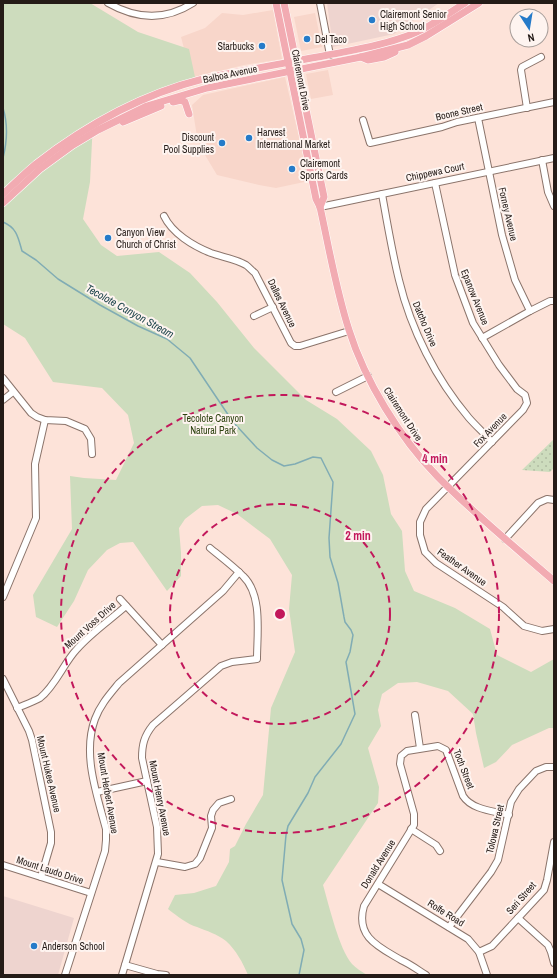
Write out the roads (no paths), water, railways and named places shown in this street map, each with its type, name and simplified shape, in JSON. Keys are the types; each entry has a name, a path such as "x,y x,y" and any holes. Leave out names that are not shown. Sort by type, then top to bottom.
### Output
{"main road":[{"name":"Clairemont Drive","path":"276,3 316,199 320,206 339,294 349,331 368,376 400,432 413,449 448,487 554,582"},
{"name":"Clairemont Drive","path":"284,3 299,69 324,197 320,206"},
{"name":"Balboa Avenue","path":"3,194 35,164 98,122 173,88 202,80 358,49 405,37 424,28 465,3"},
{"name":"Balboa Avenue","path":"3,203 40,169 73,145 98,130 146,106 198,91 361,57 408,45 426,36 479,3"},
{"path":"98,130 181,100 185,102 189,114 188,101 191,96 198,91"}],"street":[{"path":"108,3 132,14 152,16 175,12 193,3"},
{"path":"320,3 330,54"},
{"path":"527,108 521,70 522,67 541,57"},
{"name":"Boone Street","path":"363,120 370,143 554,102"},
{"name":"Forney Avenue","path":"478,118 502,235 515,280 530,311"},
{"name":"Chippewa Court","path":"320,206 554,158"},
{"path":"542,160 548,192 554,206"},
{"name":"Epanow Avenue","path":"435,183 455,275 474,323 482,338 508,377 517,389 525,395 527,403"},
{"name":"Datcho Drive","path":"382,194 399,281 408,311 422,344 447,388 469,417 492,442"},
{"name":"Dalles Avenue","path":"164,216 168,225 184,239 209,253 246,265 255,273 259,278 291,343 294,346 300,346 349,331"},
{"path":"482,338 530,311 550,301 554,301"},
{"path":"254,316 273,307"},
{"path":"336,392 368,376"},
{"path":"3,378 31,413 37,417 45,420 66,421 85,429 91,439 92,454"},
{"path":"3,400 13,392"},
{"name":"Fox Avenue","path":"448,487 524,410 527,403"},
{"path":"3,598 36,518 35,464 45,420"},
{"name":"Feather Avenue","path":"448,487 426,509 420,522 420,535 425,552 436,563 503,607 524,626 542,632 554,630"},
{"path":"505,539 538,503 548,499 554,500"},
{"path":"210,548 239,572"},
{"name":"Mount Herbert Avenue","path":"65,975 105,852 106,829 90,758 95,720 104,701 119,683 223,591 239,572"},
{"name":"Mount Henry Avenue","path":"122,975 157,862 158,838 142,758 142,747 145,737 153,725 221,666 232,662 257,660 257,602 252,587 239,572"},
{"path":"120,599 162,645"},
{"name":"Mount Voss Drive","path":"17,708 38,699 46,692 68,659 78,648 126,606"},
{"name":"Mount Hukee Avenue","path":"3,679 32,740 51,832 50,843 41,877"},
{"path":"415,715 420,748"},
{"name":"Toch Street","path":"420,748 438,746 446,750 463,796 473,806 509,814"},
{"name":"Donald Avenue","path":"420,748 407,751 401,756 400,764 414,814 414,825 364,906 362,913 362,924 366,933 375,945 426,975"},
{"name":"Tolowa Street","path":"449,927 491,872 498,860 511,802 519,789 536,771 546,767 554,767"},
{"path":"97,792 147,781"},
{"path":"157,862 185,867 195,864 200,858 212,828 211,816 213,810 219,803 231,799"},
{"path":"411,829 436,845 440,851"},
{"name":"Seri Street","path":"479,952 492,946 544,890 554,842"},
{"name":"Mount Laudo Drive","path":"3,865 91,893"},
{"name":"Rolfe Road","path":"378,884 468,939 479,952 487,975"},
{"path":"518,918 548,945 552,952 554,963"},
{"path":"125,965 166,975"}],"waterway":[{"name":"Tecolote Canyon Stream","path":"3,108 6,120 3,158"},
{"name":"Tecolote Canyon Stream","path":"3,222 8,224 14,230 18,237 22,251 36,260 58,279 138,326 167,339 190,358 233,422 257,448 272,460 284,466 295,464 313,457 321,458 333,482 329,538 330,557 338,583 345,622 353,635 350,652 346,662 355,714 341,744 315,777 308,793 288,826 286,835 282,880 292,924 301,939 304,950 299,975"}],"place":[{"name":"Clairemont Senior High School","path":"372,20"},
{"name":"Del Taco","path":"307,39"},
{"name":"Starbucks","path":"262,46"},
{"name":"Harvest International Market","path":"249,138"},
{"name":"Discount Pool Supplies","path":"222,143"},
{"name":"Clairemont Sports Cards","path":"292,169"},
{"name":"Canyon View Church of Christ","path":"108,238"},
{"name":"Anderson School","path":"34,946"}],"park label":[{"name":"Tecolote Canyon Natural Park","path":"213,424"}]}
